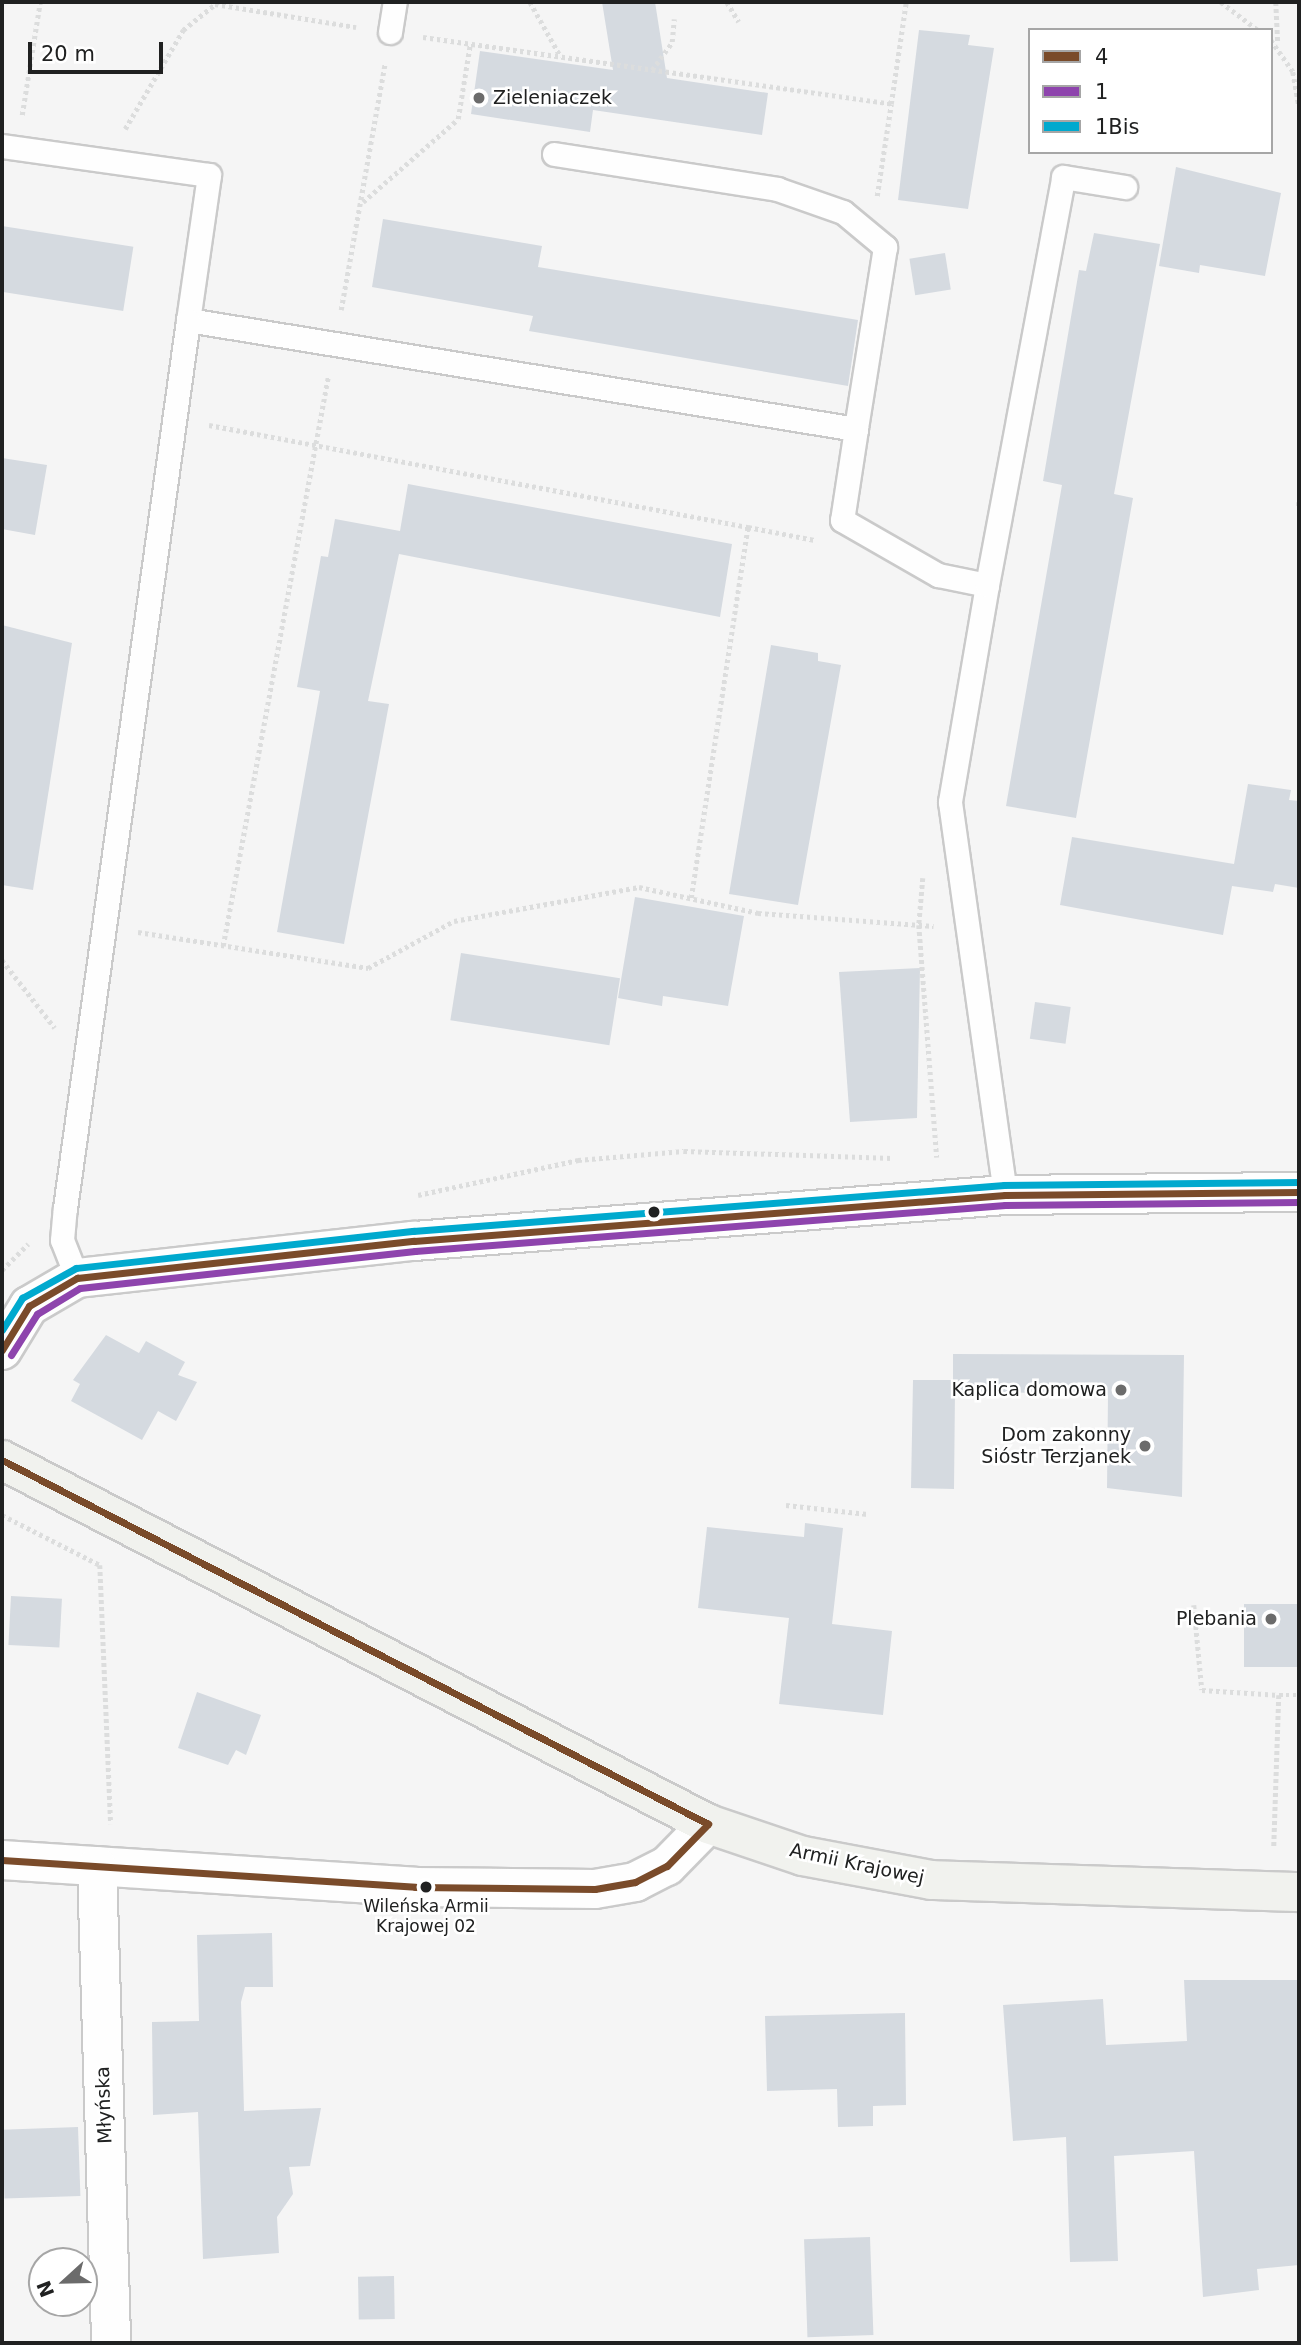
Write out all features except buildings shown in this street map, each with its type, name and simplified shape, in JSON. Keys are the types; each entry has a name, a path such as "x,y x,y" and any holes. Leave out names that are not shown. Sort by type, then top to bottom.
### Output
{"main road":[{"name":"Armii Krajowej","path":"2,1460 708,1824 803,1856 931,1880 1299,1892"}],"street":[{"path":"2,1350 29,1306 78,1278 441,1239 1005,1195 1299,1192"},
{"path":"2,1860 415,1887 595,1889 635,1882 667,1866 708,1824"},
{"name":"Młyńska","path":"97,1866 111,2343"}],"lane":[{"path":"390,32 395,2"},
{"path":"10,147 209,175 62,1240 78,1278"},
{"path":"554,154 777,189 844,212 885,247 842,520 938,575 987,585"},
{"path":"1005,1195 963,928 950,802 987,585 1063,177 1125,187"},
{"path":"188,320 856,429"}],"path":[{"path":"10,147 40,2"},
{"path":"530,2 562,58"},
{"path":"727,2 738,22"},
{"path":"871,236 906,2"},
{"path":"1221,2 1255,28"},
{"path":"1276,2 1278,44 1293,72 1299,105"},
{"path":"106,160 183,30 216,3 470,45 891,104"},
{"path":"652,71 672,42 674,19"},
{"path":"223,946 334,343 363,202 390,32"},
{"path":"1273,41 1278,44"},
{"path":"363,202 458,119 470,45"},
{"path":"176,418 824,541"},
{"path":"691,898 748,527"},
{"path":"923,872 919,925 937,1157"},
{"path":"104,927 368,968 454,922 639,887 758,913 963,928"},
{"path":"2,960 86,1059"},
{"path":"786,1504 868,1514"},
{"path":"2,1515 100,1564 112,1828 97,1866"},
{"path":"1194,1605 1202,1690 1299,1695"},
{"path":"1274,1848 1279,1695"}],"transit line":[{"name":"1Bis","path":"2,1330 22,1298 76,1268 413,1231 1004,1185 1299,1182"},
{"name":"4","path":"2,1350 29,1306 77,1278 414,1241 1005,1195 1299,1192"},
{"name":"1","path":"11,1355 37,1314 80,1288 415,1251 1005,1205 1299,1202"},
{"name":"4","path":"2,1460 708,1824"},
{"name":"4","path":"2,1860 415,1887 595,1889 635,1882 667,1866 708,1824"}],"place":[{"name":"Zieleniaczek","path":"479,98"},
{"name":"Kaplica domowa","path":"1121,1390"},
{"name":"Dom zakonny Sióstr Terzjanek","path":"1145,1446"},
{"name":"Plebania","path":"1271,1619"},
{"name":"Wileńska Armii Krajowej 02","path":"426,1887"}]}
